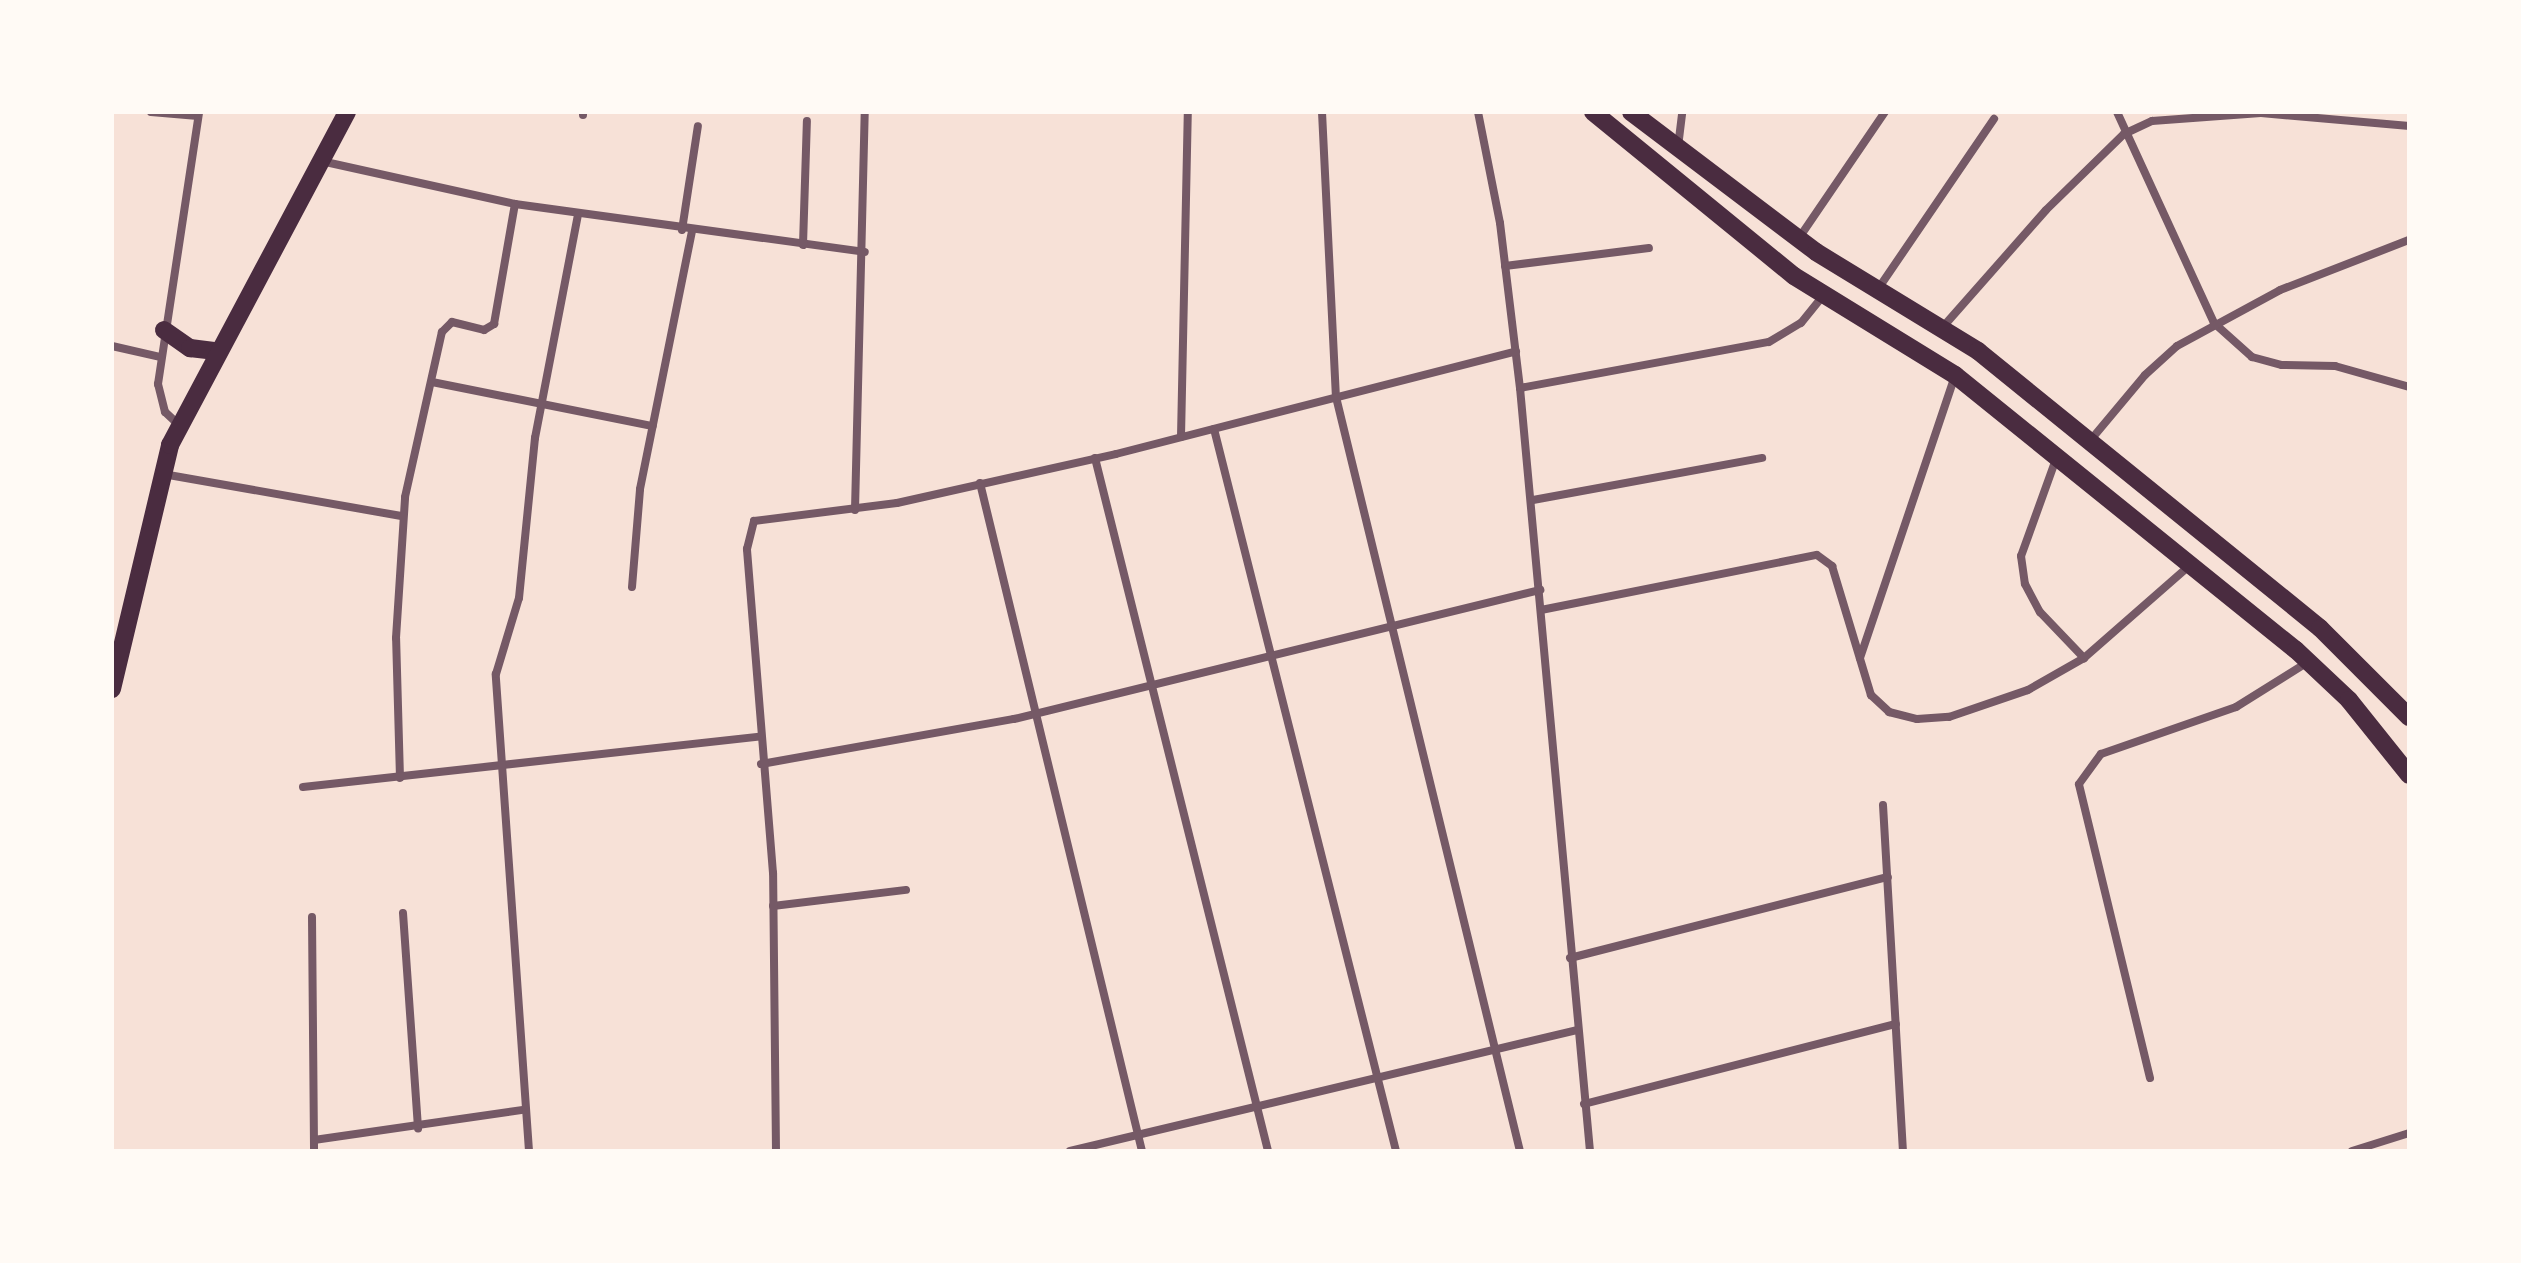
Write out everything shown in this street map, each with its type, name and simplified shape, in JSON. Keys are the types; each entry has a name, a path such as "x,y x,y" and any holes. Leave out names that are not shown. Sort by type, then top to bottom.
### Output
{"main road":[{"path":"112,689 162,474 179,425 347,112"},
{"path":"1593,112 1794,276 1955,375 2189,565 2308,662 2391,747 2409,775"},
{"path":"1631,112 1798,239 1978,351 2320,628 2409,717"},
{"path":"164,330 190,348 216,351"}],"street":[{"path":"151,112 198,114 160,357 161,400 179,425"},
{"path":"855,510 865,252 865,112"},
{"path":"1181,437 1188,112"},
{"path":"1322,112 1336,397 1389,630 1520,1151"},
{"path":"1478,112 1505,266 1533,500 1570,958 1590,1151"},
{"path":"1678,147 1682,112"},
{"path":"1798,239 1885,112"},
{"path":"2117,112 2124,134 2214,323 2252,357 2282,365 2335,366 2409,387"},
{"path":"1942,329 2046,210 2124,134 2152,121 2261,113 2409,126"},
{"path":"1877,290 1994,119"},
{"path":"803,245 807,121"},
{"path":"632,587 637,515 687,231 698,126"},
{"path":"320,161 515,204 687,231 865,252"},
{"path":"400,778 396,638 401,516 445,325 484,330 494,324 515,204"},
{"path":"529,1151 523,1110 496,674 519,598 541,404 578,214"},
{"path":"2088,443 2145,375 2214,323 2280,290 2409,240"},
{"path":"1505,266 1649,248"},
{"path":"1520,388 1769,342 1801,323 1824,295"},
{"path":"112,346 160,357"},
{"path":"776,1151 773,906 759,737 748,530 765,517 855,510 1095,458 1516,351"},
{"path":"1859,660 1955,375"},
{"path":"432,382 653,426"},
{"path":"1214,429 1396,1151"},
{"path":"1095,458 1156,686 1268,1151"},
{"path":"1533,500 1762,458"},
{"path":"2056,459 2021,556 2025,584 2040,612 2084,658"},
{"path":"162,474 401,516"},
{"path":"980,483 1033,715 1142,1151"},
{"path":"1541,610 1817,555 1832,566 1871,695 1889,712 1917,719 1949,717 2028,690 2084,658 2189,565"},
{"path":"761,764 1033,715 1389,630 1540,590"},
{"path":"2150,1078 2079,784 2101,754 2236,707 2308,662"},
{"path":"303,787 503,768 759,737"},
{"path":"1883,805 1903,1151"},
{"path":"1570,958 1888,877"},
{"path":"773,906 906,890"},
{"path":"403,913 418,1128"},
{"path":"312,917 314,1151"},
{"path":"1584,1104 1896,1024"},
{"path":"1070,1151 1258,1110 1496,1047 1577,1030"},
{"path":"314,1140 418,1128 523,1110"},
{"path":"2352,1151 2409,1133"}]}
